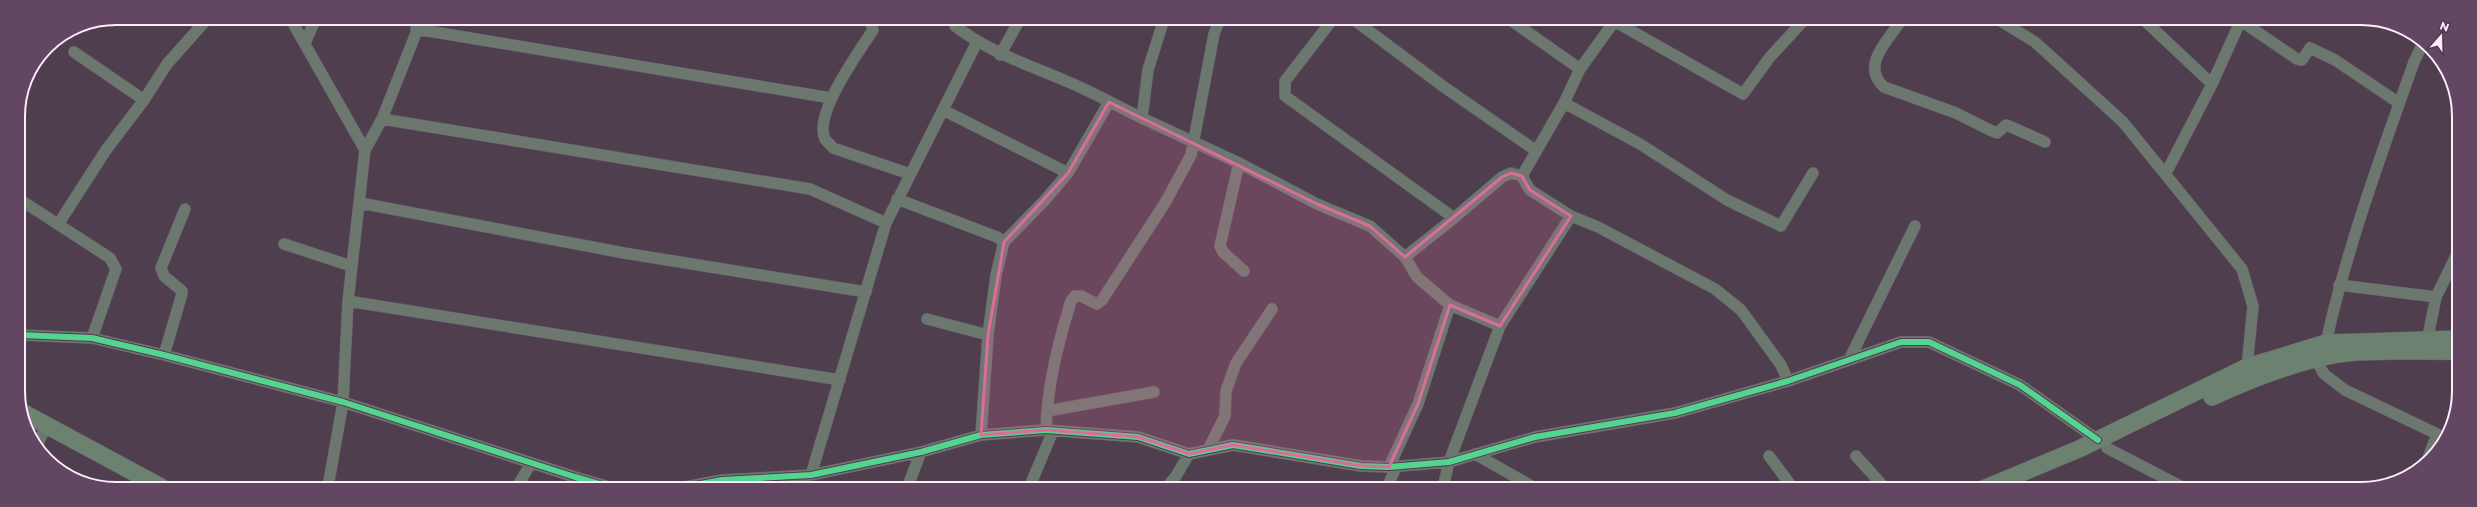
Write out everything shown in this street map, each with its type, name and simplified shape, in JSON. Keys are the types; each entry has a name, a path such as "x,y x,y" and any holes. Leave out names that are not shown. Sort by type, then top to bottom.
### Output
{"main road":[{"path":"2024,482 2103,444 2254,377 2287,366 2339,354 2426,346 2452,340"},
{"path":"2002,482 2046,464 2103,444 2246,367 2326,343 2426,346 2452,351"},
{"path":"29,416 152,482"},
{"path":"40,438 132,482"}],"street":[{"path":"59,223 106,150 144,100 167,64 202,25"},
{"path":"294,25 365,150"},
{"path":"305,43 313,25"},
{"path":"329,482 344,402 348,301 365,150 382,119 418,25"},
{"path":"872,25 873,30 831,98 823,129 825,139 834,148 910,174"},
{"path":"1000,55 1017,25"},
{"path":"1142,118 1148,70 1162,25"},
{"path":"1031,482 1050,430 1047,411 1056,351 1072,301 1075,296 1081,296 1097,304 1102,300 1165,203 1191,155 1214,34 1218,25"},
{"path":"1328,25 1285,81 1285,96 1454,218"},
{"path":"1361,25 1444,87 1535,150"},
{"path":"1518,25 1580,69"},
{"path":"1611,25 1580,69 1564,103 1535,150 1522,176 1525,184 1530,190 1571,216 1604,230 1715,289 1741,310 1781,365 1788,381"},
{"path":"1624,25 1743,94 1770,57 1799,25"},
{"path":"1898,25 1876,57 1873,69 1875,79 1884,87 1956,113 1997,133 2006,125 2045,142"},
{"path":"2007,25 2035,42 2123,122 2166,173 2242,269 2253,306 2246,367"},
{"path":"2149,25 2212,84"},
{"path":"2166,173 2212,84 2239,25"},
{"path":"2248,25 2297,59 2302,60 2310,48 2335,60 2399,104"},
{"path":"954,26 977,42 1000,55 1074,84 1142,118 1239,163 1317,204 1370,226 1405,257 1417,277 1450,305 1500,326"},
{"path":"416,29 831,98"},
{"path":"811,475 886,223 977,42"},
{"path":"2326,343 2339,284 2363,205 2399,104 2421,48"},
{"path":"74,52 144,100"},
{"path":"981,435 988,335 996,275 1004,242 1044,201 1068,173 1109,102"},
{"path":"1564,103 1640,144 1727,200 1780,226 1813,172"},
{"path":"943,110 1068,173"},
{"path":"382,119 810,189 886,223"},
{"path":"1239,163 1220,246 1223,252 1244,271"},
{"path":"1405,257 1502,177 1511,173 1522,176"},
{"path":"897,199 997,237 1004,242"},
{"path":"25,203 59,223 110,258 116,264 116,269 92,338"},
{"path":"360,203 624,253 866,292"},
{"path":"164,355 182,290 164,276 161,268 184,209"},
{"path":"1444,482 1449,462 1500,326 1571,216"},
{"path":"1849,360 1915,226"},
{"path":"284,244 351,266"},
{"path":"2426,346 2436,297 2452,264"},
{"path":"2339,284 2436,297"},
{"path":"348,301 840,380"},
{"path":"1389,482 1392,467 1418,404 1450,305"},
{"path":"1208,450 1225,416 1226,391 1236,363 1272,309"},
{"path":"927,318 988,335"},
{"path":"25,335 92,338 164,355 344,402 531,463 572,482"},
{"path":"712,482 722,480 811,475 921,452 981,435 1050,430 1138,437 1189,454 1233,444 1361,466 1392,467 1449,462 1535,437 1675,413 1788,381 1901,342 1929,342 2020,385 2103,444 2173,482"},
{"path":"2316,360 2324,374 2345,390 2437,434 2432,447"},
{"path":"1047,411 1154,392"},
{"path":"909,482 921,452"},
{"path":"1171,482 1189,454"},
{"path":"1475,454 1524,482"},
{"path":"1769,456 1788,482"},
{"path":"1856,456 1880,482"},
{"path":"520,482 531,463"}],"highlighted area":[{"path":"1109,102 1317,204 1370,226 1405,257 1502,177 1511,173 1522,176 1530,190 1571,216 1500,326 1450,305 1418,404 1389,467 1361,466 1233,445 1189,454 1138,437 1046,430 981,435 988,335 1004,242 1068,173"}],"cycle path":[{"path":"25,335 92,338 164,355 343,402 592,482"},
{"path":"712,482 722,480 811,475 921,452 981,435 1046,430 1138,437 1189,454 1233,445 1361,466 1389,467 1449,462 1535,437 1675,413 1788,381 1901,342 1929,342 2020,385 2098,440"}]}
